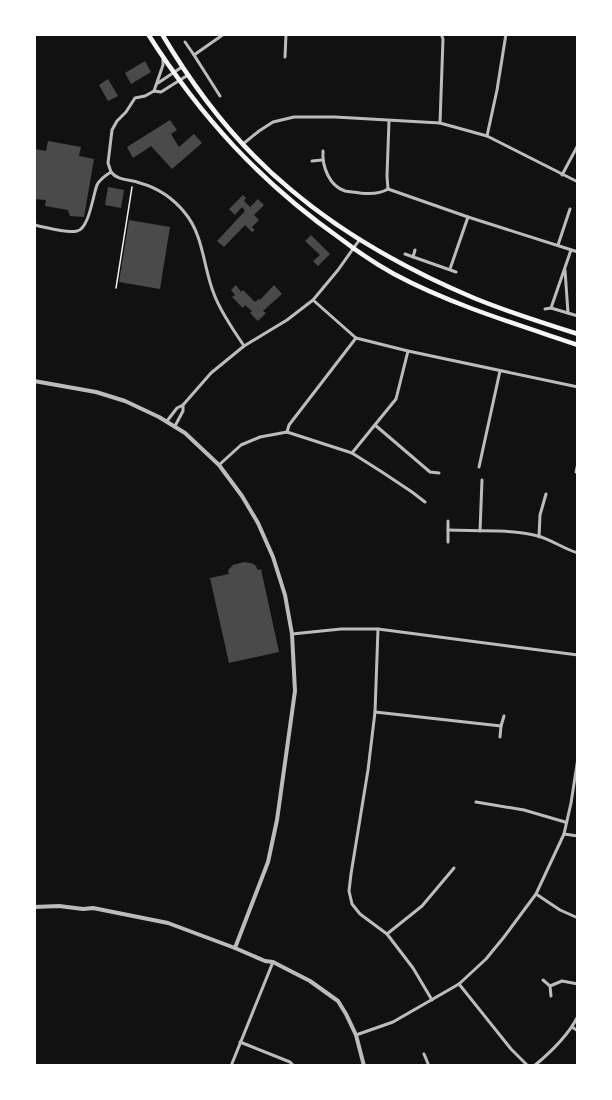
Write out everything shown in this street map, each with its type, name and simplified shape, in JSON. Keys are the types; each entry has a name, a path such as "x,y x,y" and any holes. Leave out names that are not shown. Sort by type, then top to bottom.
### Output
{"main road":[{"path":"148,34 173,73 223,136 294,204 353,248 393,274 432,293 578,345"},
{"path":"162,34 182,67 243,144 290,189 327,217 413,269 472,297 578,334"}],"street":[{"path":"194,55 224,34"},
{"path":"285,57 286,34"},
{"path":"440,123 443,39 441,34"},
{"path":"487,136 506,34"},
{"path":"185,42 220,96"},
{"path":"154,91 163,65 163,58"},
{"path":"156,84 182,67"},
{"path":"188,75 161,92 154,91 135,98 114,125 108,163 111,172 119,178 156,189 184,212 199,238 213,294 244,346"},
{"path":"243,144 273,122 294,117 440,123 487,136 578,182"},
{"path":"388,189 389,121"},
{"path":"562,175 578,145"},
{"path":"323,151 322,160 329,177 344,191 365,193 383,192 388,189 578,252"},
{"path":"312,161 322,160"},
{"path":"34,225 76,232 81,230 97,185 111,172"},
{"path":"558,245 570,209"},
{"path":"450,269 468,217"},
{"path":"167,421 211,373 244,346 287,320 313,300 329,282 360,238"},
{"path":"413,257 415,250"},
{"path":"551,308 571,250"},
{"path":"405,254 456,272"},
{"path":"565,268 568,313"},
{"path":"313,300 356,338 578,387"},
{"path":"545,309 551,308 578,316"},
{"path":"287,432 289,425 356,338"},
{"path":"352,453 396,399 408,351"},
{"path":"479,467 500,371"},
{"path":"34,381 96,392 137,406 175,426 206,451 242,496 258,523 277,569 285,595 292,634 295,691 277,820 268,861 236,948"},
{"path":"175,426 183,411 183,405"},
{"path":"375,425 430,471 439,473"},
{"path":"219,465 241,445 260,437 287,432 352,453 425,502"},
{"path":"576,472 578,463"},
{"path":"480,531 482,480"},
{"path":"539,537 540,515 546,494"},
{"path":"448,521 448,542"},
{"path":"448,530 509,532 539,537 578,553"},
{"path":"292,634 341,629 378,629 578,656"},
{"path":"378,629 375,711 349,891 352,904 360,914 387,934 413,968 432,1000"},
{"path":"375,711 501,726"},
{"path":"500,736 504,716"},
{"path":"356,1035 393,1023 459,984 486,959 504,937 536,894 564,834 578,758"},
{"path":"476,802 524,810 566,822"},
{"path":"564,834 578,836"},
{"path":"387,934 422,906 454,868"},
{"path":"536,894 560,910 578,918"},
{"path":"34,907 93,908 156,920 273,962 310,981 338,1001 356,1035 364,1065"},
{"path":"231,1065 273,962"},
{"path":"543,980 550,986 551,996"},
{"path":"550,986 562,981 578,984"},
{"path":"459,984 511,1049 528,1065"},
{"path":"534,1065 557,1045 578,1016"},
{"path":"572,1027 578,1031"},
{"path":"240,1042 294,1065"},
{"path":"424,1054 429,1065"}],"path":[{"path":"116,288 132,186"}],"building":[{"path":"145,61 151,72 131,84 125,73"},
{"path":"108,79 118,96 108,101 99,85"},
{"path":"170,120 177,130 171,134 179,147 194,134 202,143 172,169 151,146 133,158 127,147"},
{"path":"48,141 81,147 79,156 94,159 84,217 70,216 68,210 45,206 46,200 34,199 34,149 46,151"},
{"path":"108,187 124,190 121,208 105,205"},
{"path":"243,195 246,198 244,201 250,207 258,199 264,205 254,215 259,220 252,227 255,230 252,232 245,225 224,247 217,241 245,211 242,207 235,215 229,209"},
{"path":"129,220 170,227 160,289 119,282"},
{"path":"311,235 330,254 318,266 313,261 320,255 305,241"},
{"path":"236,285 241,292 243,290 255,302 260,300 274,285 282,294 263,311 266,313 258,321 250,313 252,311 245,305 243,308 232,297 235,295 231,290"},
{"path":"244,562 255,565 258,570 261,569 279,652 229,663 210,578 229,574 228,570 233,565"}]}
